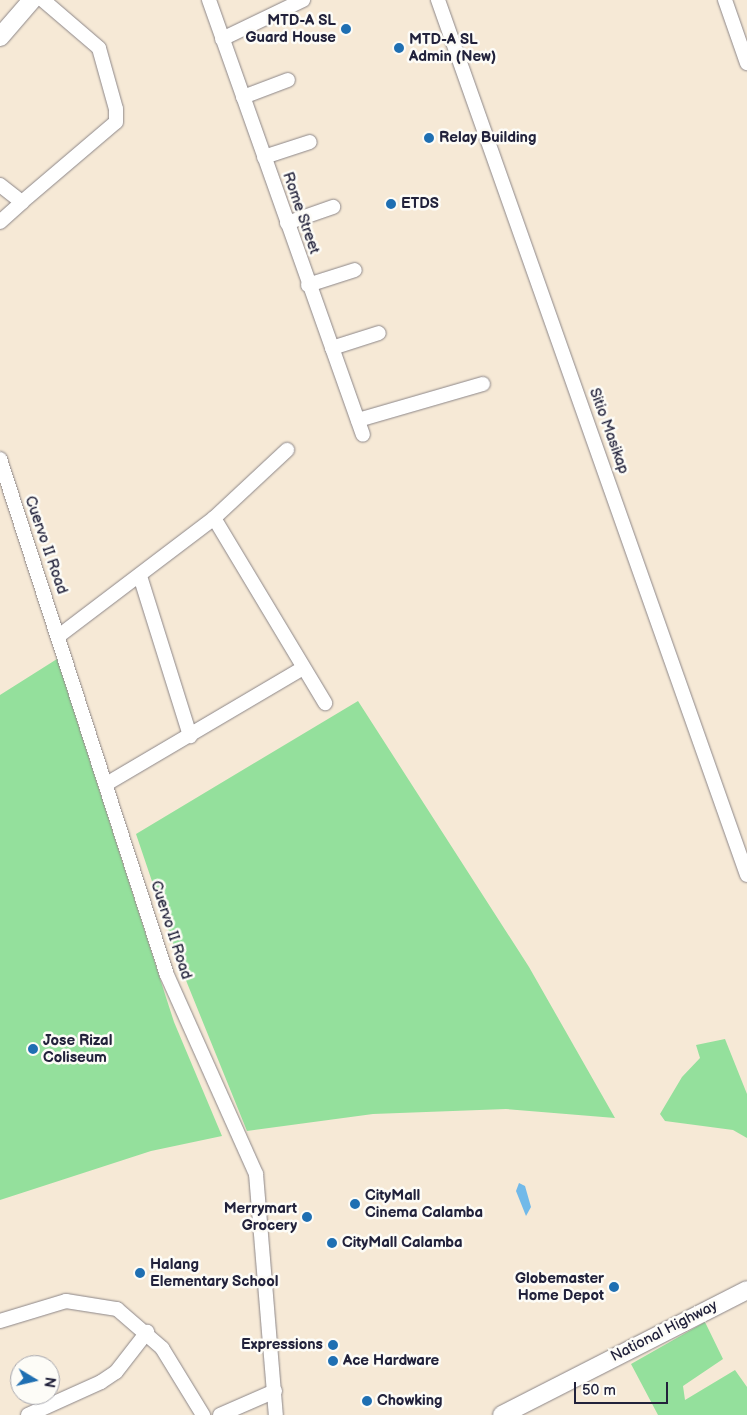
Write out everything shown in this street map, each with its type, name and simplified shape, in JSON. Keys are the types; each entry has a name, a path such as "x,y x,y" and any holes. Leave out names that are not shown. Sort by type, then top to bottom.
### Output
{"main road":[{"path":"0,37 32,0"},
{"name":"National Highway","path":"502,1415 747,1290"}],"street":[{"path":"0,222 116,122 116,109 99,48 43,0"},
{"name":"Rome Street","path":"209,0 308,285 363,435"},
{"path":"222,39 303,0"},
{"name":"Sitio Masikap","path":"438,0 747,875"},
{"path":"725,0 747,63"},
{"path":"243,97 288,80"},
{"path":"264,157 310,142"},
{"path":"0,185 22,202"},
{"path":"287,223 333,208"},
{"path":"308,285 355,270"},
{"path":"332,348 378,333"},
{"path":"358,420 482,384"},
{"path":"60,634 140,576 214,518 287,450"},
{"name":"Cuervo II Road","path":"0,458 2,476 60,634 108,783 166,976 256,1174 276,1415"},
{"path":"214,518 325,703"},
{"path":"140,576 190,736"},
{"path":"108,783 303,668"},
{"path":"0,1321 48,1304 84,1300 117,1309 147,1332 176,1368 204,1415"},
{"path":"28,1415 101,1382 116,1372 147,1332"},
{"path":"220,1415 275,1391"}],"green space":[{"path":"57,659 174,1022 222,1136 151,1151 0,1200 0,695"},
{"path":"358,701 529,967 615,1118 506,1109 373,1114 247,1131 183,973 136,834"},
{"path":"725,1039 747,1094 747,1138 733,1130 665,1121 660,1114 682,1077 700,1058 696,1045"},
{"path":"705,1322 723,1359 683,1386 685,1400 735,1370 747,1387 747,1415 658,1415 631,1364"}],"water":[{"path":"519,1183 525,1186 531,1207 526,1216 516,1191"}],"place":[{"name":"MTD-A SL Guard House","path":"346,29"},
{"name":"MTD-A SL Admin (New)","path":"399,48"},
{"name":"Relay Building","path":"429,138"},
{"name":"ETDS","path":"391,204"},
{"name":"Jose Rizal Coliseum","path":"33,1049"},
{"name":"CityMall Cinema Calamba","path":"355,1204"},
{"name":"Merrymart Grocery","path":"307,1217"},
{"name":"CityMall Calamba","path":"332,1243"},
{"name":"Halang Elementary School","path":"140,1273"},
{"name":"Globemaster Home Depot","path":"614,1287"},
{"name":"Expressions","path":"333,1345"},
{"name":"Ace Hardware","path":"333,1361"},
{"name":"Chowking","path":"367,1401"}]}
